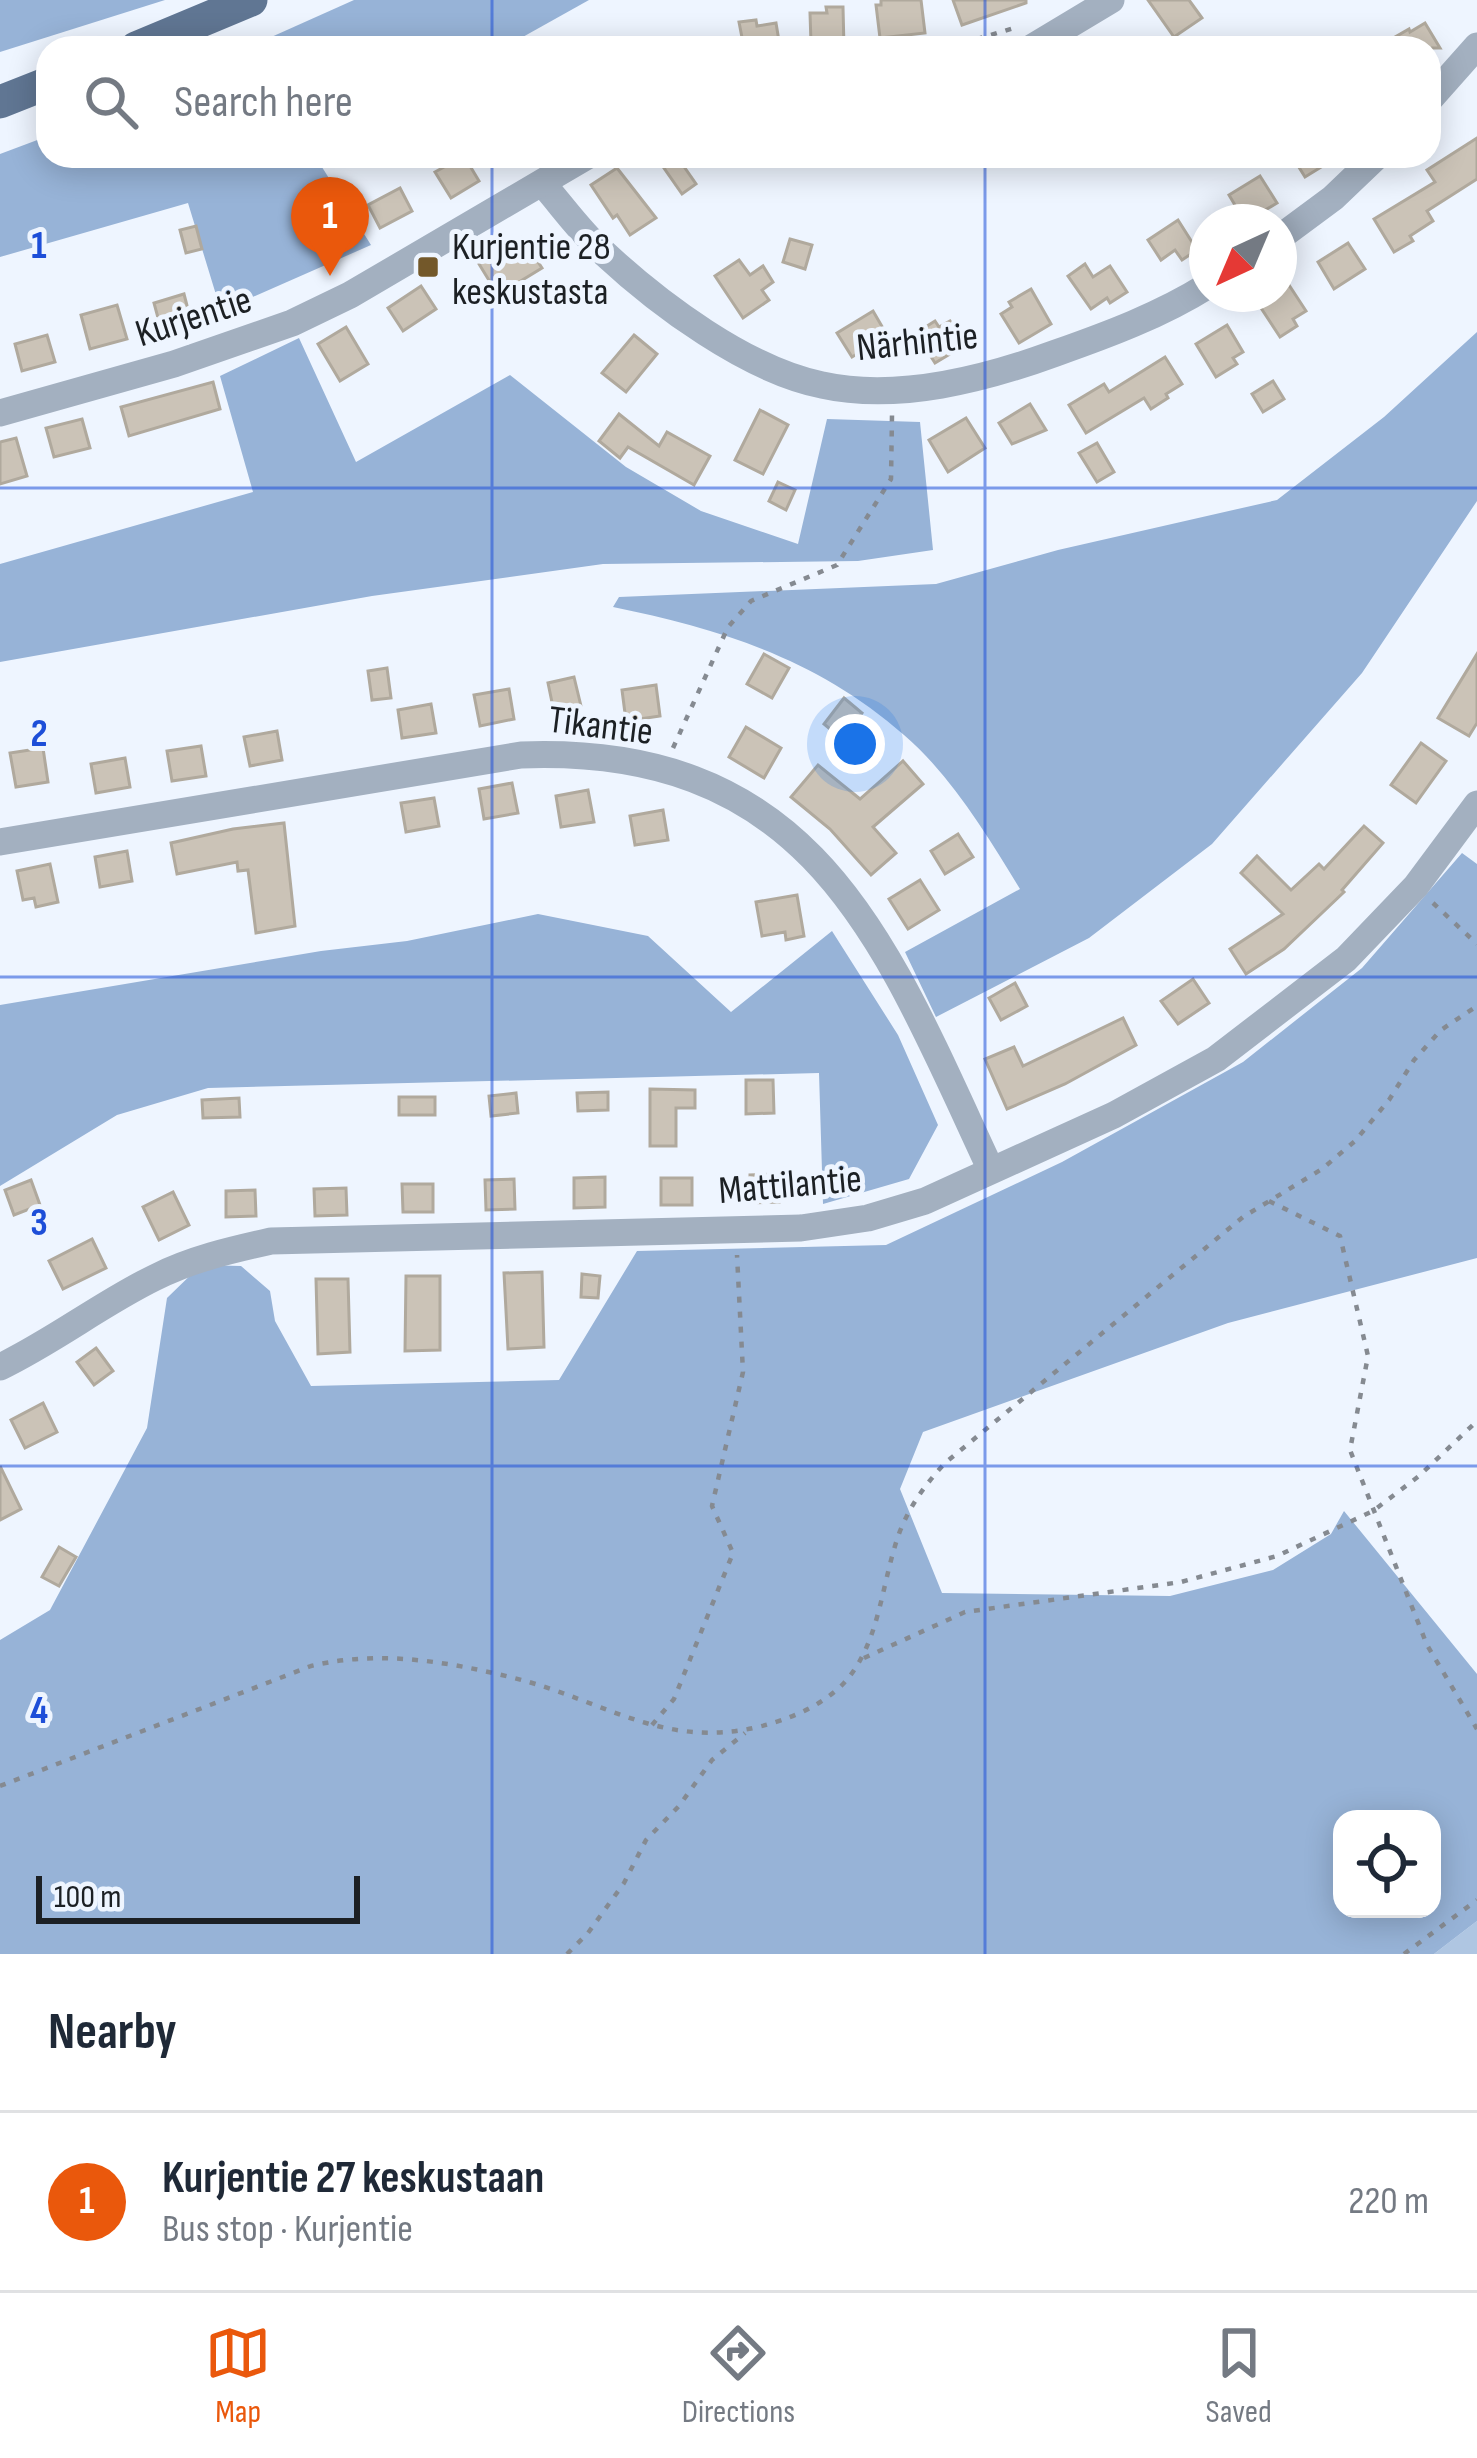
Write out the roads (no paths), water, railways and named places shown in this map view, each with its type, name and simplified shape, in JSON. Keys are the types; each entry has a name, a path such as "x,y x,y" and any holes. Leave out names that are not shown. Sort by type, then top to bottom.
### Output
{"main road":[{"path":"165,36 251,0"},
{"path":"0,102 36,88"}],"street":[{"path":"1029,36 1111,0"},
{"path":"1441,86 1477,46"},
{"name":"Kurjentie","path":"0,413 174,364 292,323 350,295 568,168"},
{"path":"1297,225 1364,168"},
{"name":"Närhintie","path":"543,184 601,250 655,296 727,344 821,386 938,385 1016,368 1108,334 1189,295"},
{"name":"Tikantie","path":"0,842 521,755 581,753 664,770 731,796 786,831 837,880 873,930 991,1170"},
{"name":"Mattilantie","path":"0,1367 155,1277 211,1255 271,1241 800,1228 868,1218 925,1201 1114,1115 1216,1059 1346,958 1416,886 1477,804"}],"place":[{"name":"Kurjentie 28 keskustasta","path":"428,267"},
{"name":"Kurjentie 27 keskustaan","path":"330,276"}]}
